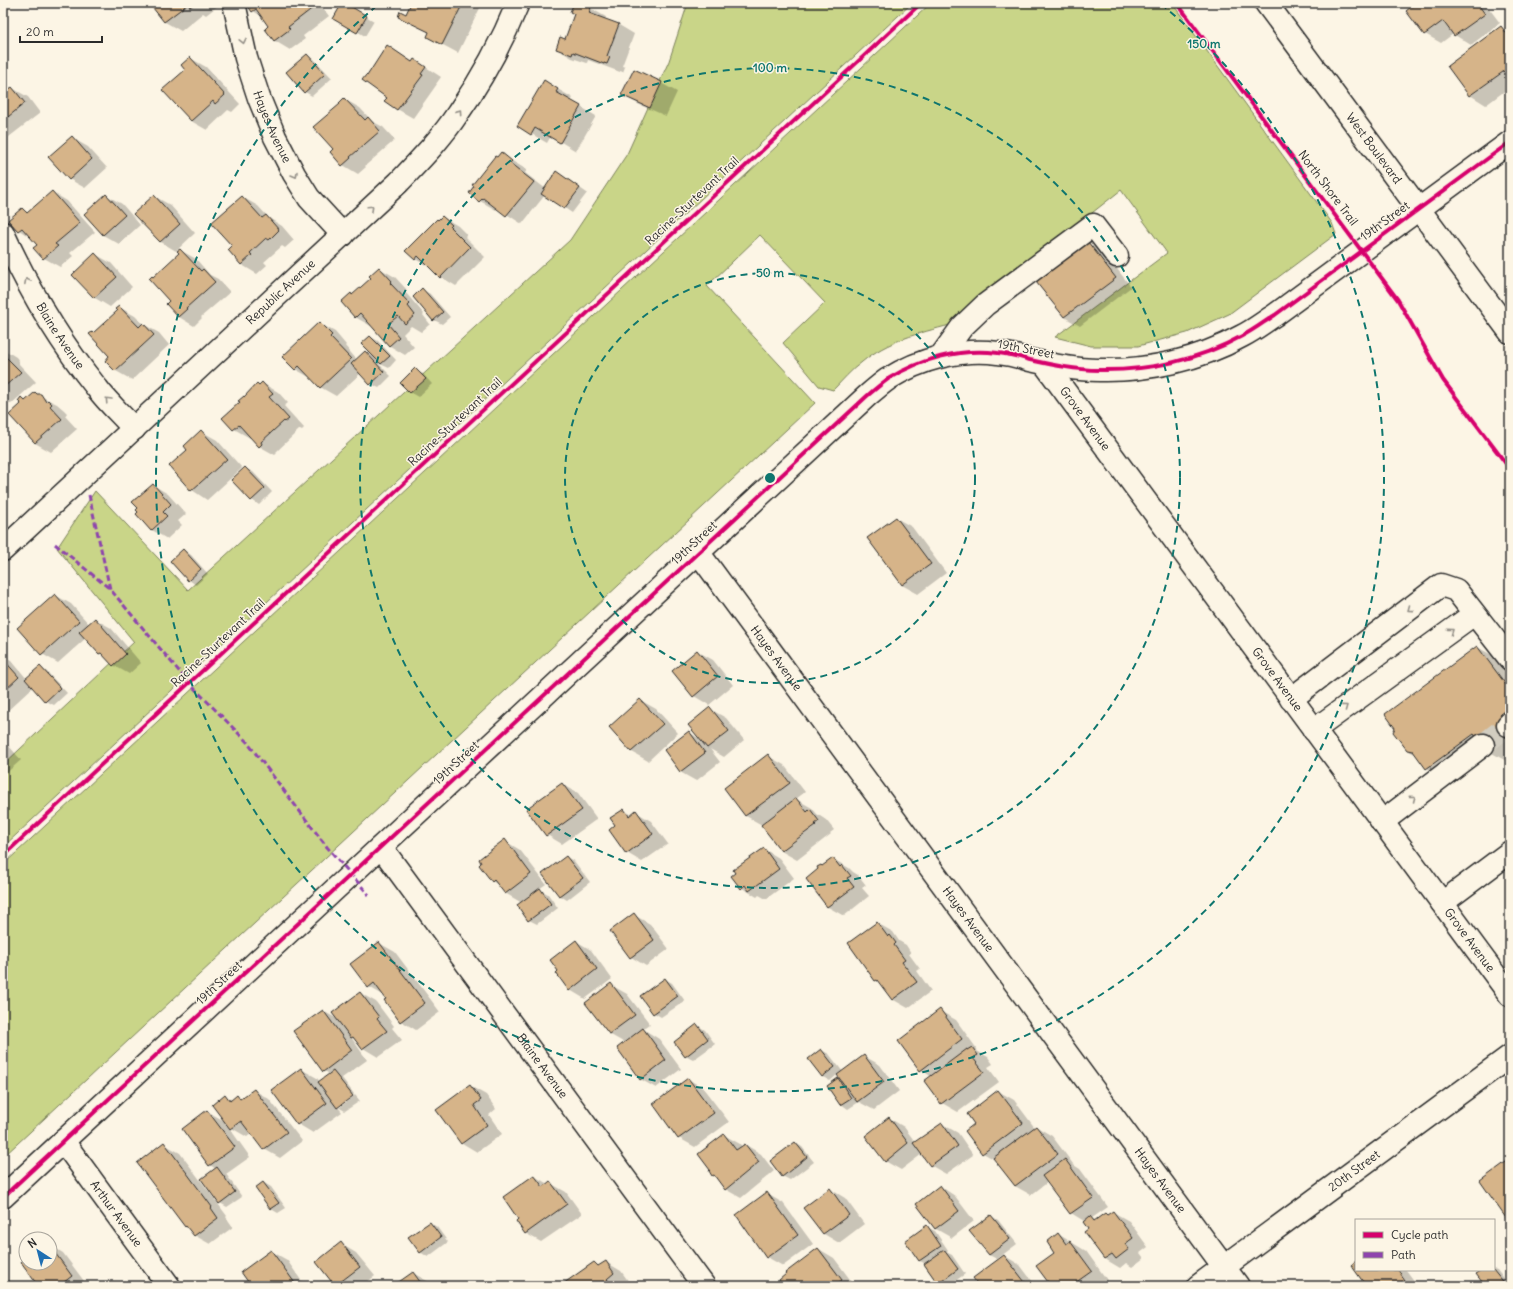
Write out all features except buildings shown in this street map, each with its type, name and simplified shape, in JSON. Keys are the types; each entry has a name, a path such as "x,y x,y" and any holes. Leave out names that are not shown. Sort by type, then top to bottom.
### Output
{"street":[{"name":"Hayes Avenue","path":"234,3 246,58 259,98 275,137 294,174 309,198 343,235"},
{"name":"Republic Avenue","path":"3,550 398,183 429,150 458,114 482,76 504,36 518,3"},
{"name":"West Boulevard","path":"1266,3 1510,332"},
{"name":"19th Street","path":"3,1197 698,552 867,396 888,379 913,365 941,356 969,352 998,352 1044,363 1100,370 1149,367 1173,362 1220,347 1242,336 1275,315 1510,142"},
{"path":"941,356 962,327 985,305 1093,226 1117,256"},
{"name":"Blaine Avenue","path":"3,233 28,283 60,338 98,389 134,429"},
{"name":"Grove Avenue","path":"1044,363 1510,995"},
{"name":"Hayes Avenue","path":"698,552 1238,1286"},
{"path":"1291,699 1441,585 1456,590 1510,659"},
{"path":"1314,730 1474,614"},
{"path":"1382,822 1483,745"},
{"name":"Blaine Avenue","path":"381,847 704,1286"},
{"path":"1442,903 1510,852"},
{"name":"20th Street","path":"1198,1286 1510,1056"},
{"name":"Arthur Avenue","path":"63,1141 169,1286"}],"green space":[{"path":"688,3 912,3 3,847 3,765 134,642 57,548 95,491 188,590 570,240 627,154 669,61"},
{"path":"931,3 1172,3 1332,223 1336,234 1229,314 1187,333 1138,346 1091,346 1055,337 1167,253 1121,190 950,325 915,335 882,348 858,365 833,390 819,386 783,343 825,303 760,235 707,286 815,403 3,1157 3,865"}],"tunnel":[{"path":"1483,745 1508,725"}],"marked path":[{"path":"89,495 110,589 189,683 247,742 327,847 369,895"},
{"path":"55,544 110,589"}],"cycle path":[{"name":"Racine-Sturtevant Trail","path":"3,856 921,3"},
{"name":"North Shore Trail","path":"1177,3 1398,300 1443,380 1510,469"},
{"path":"3,1197 867,396 888,379 900,372 927,361 969,352 1002,353 1064,367 1099,370 1117,370 1154,366 1191,358 1208,352 1255,329 1510,142"}]}
